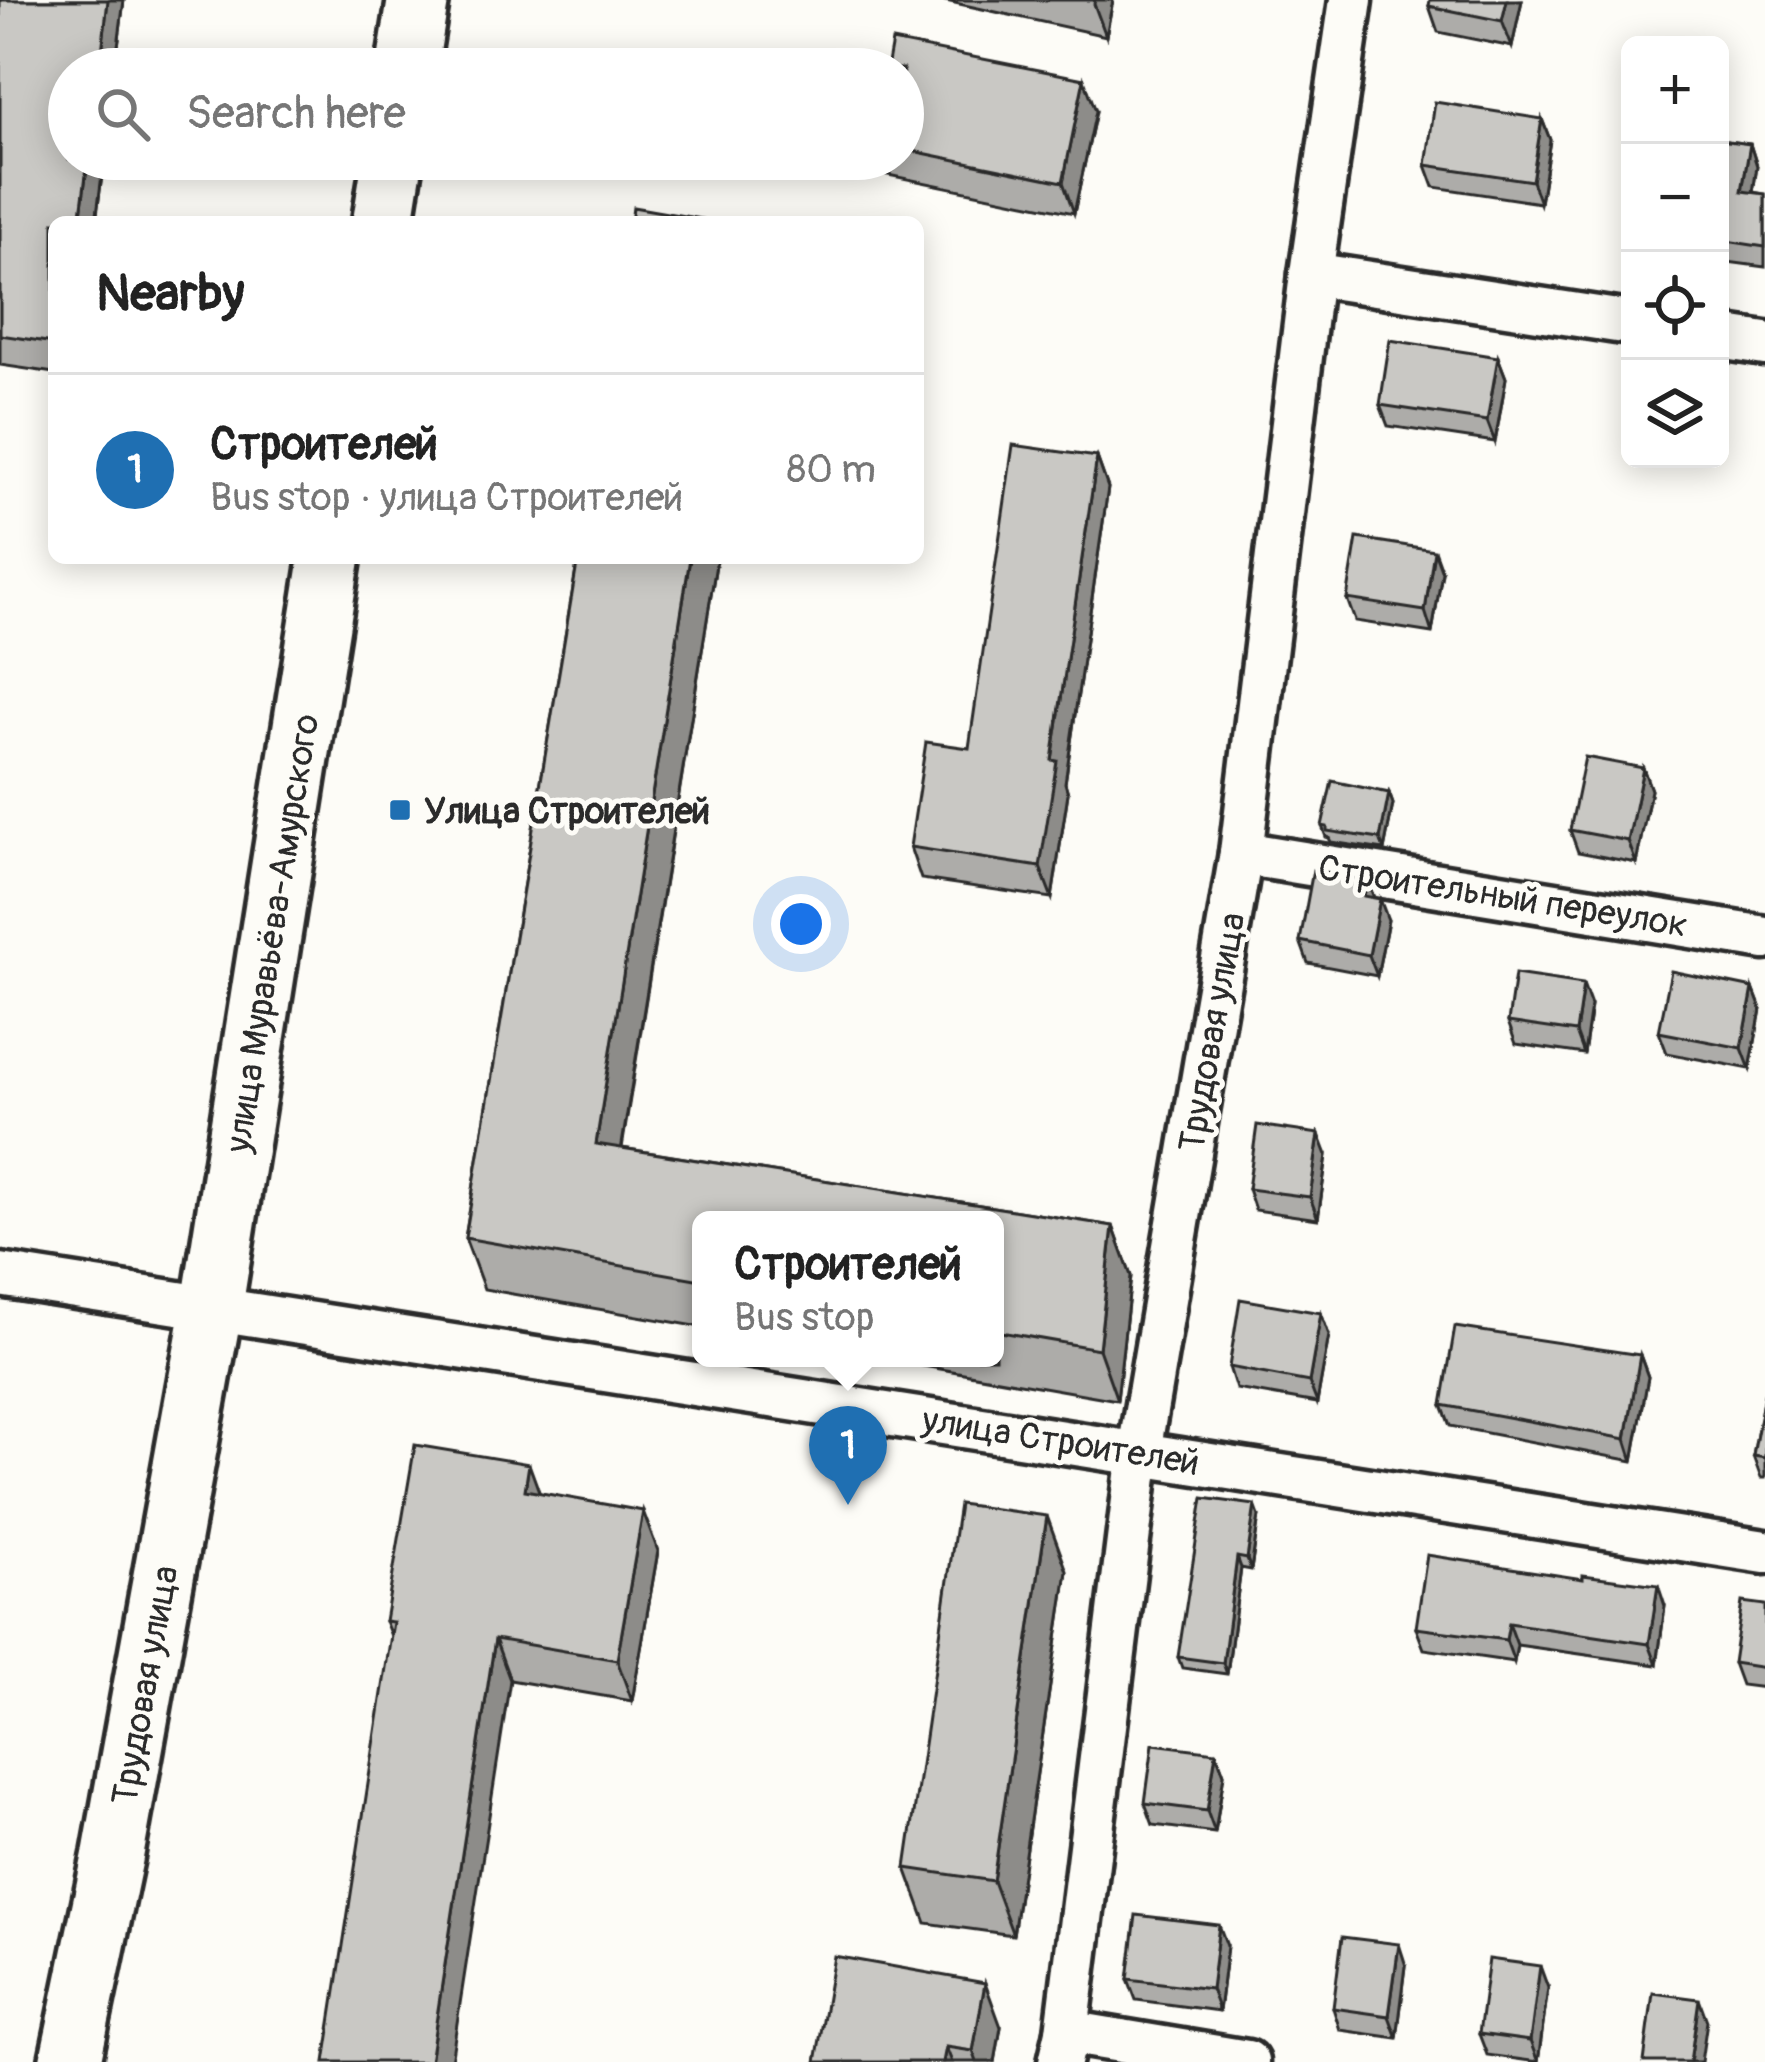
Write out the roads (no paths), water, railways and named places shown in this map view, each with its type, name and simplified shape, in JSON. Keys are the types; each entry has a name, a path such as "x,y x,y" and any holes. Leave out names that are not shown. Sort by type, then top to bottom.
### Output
{"street":[{"path":"410,48 418,0"},
{"name":"Трудовая улица","path":"1064,2047 1139,1452 1241,853 1311,274 1351,0"},
{"path":"384,216 390,180"},
{"path":"1311,274 1621,322"},
{"path":"1729,338 1765,344"},
{"name":"улица Муравьёва-Амурского","path":"212,1308 329,564"},
{"name":"Строительный переулок","path":"1241,853 1765,938"},
{"name":"улица Строителей","path":"0,1275 1765,1552"},
{"name":"Трудовая улица","path":"70,2062 212,1308"},
{"path":"1064,2047 1247,2062"}],"place":[{"name":"Улица Строителей","path":"400,810"},
{"name":"Строителей","path":"848,1505"}]}
